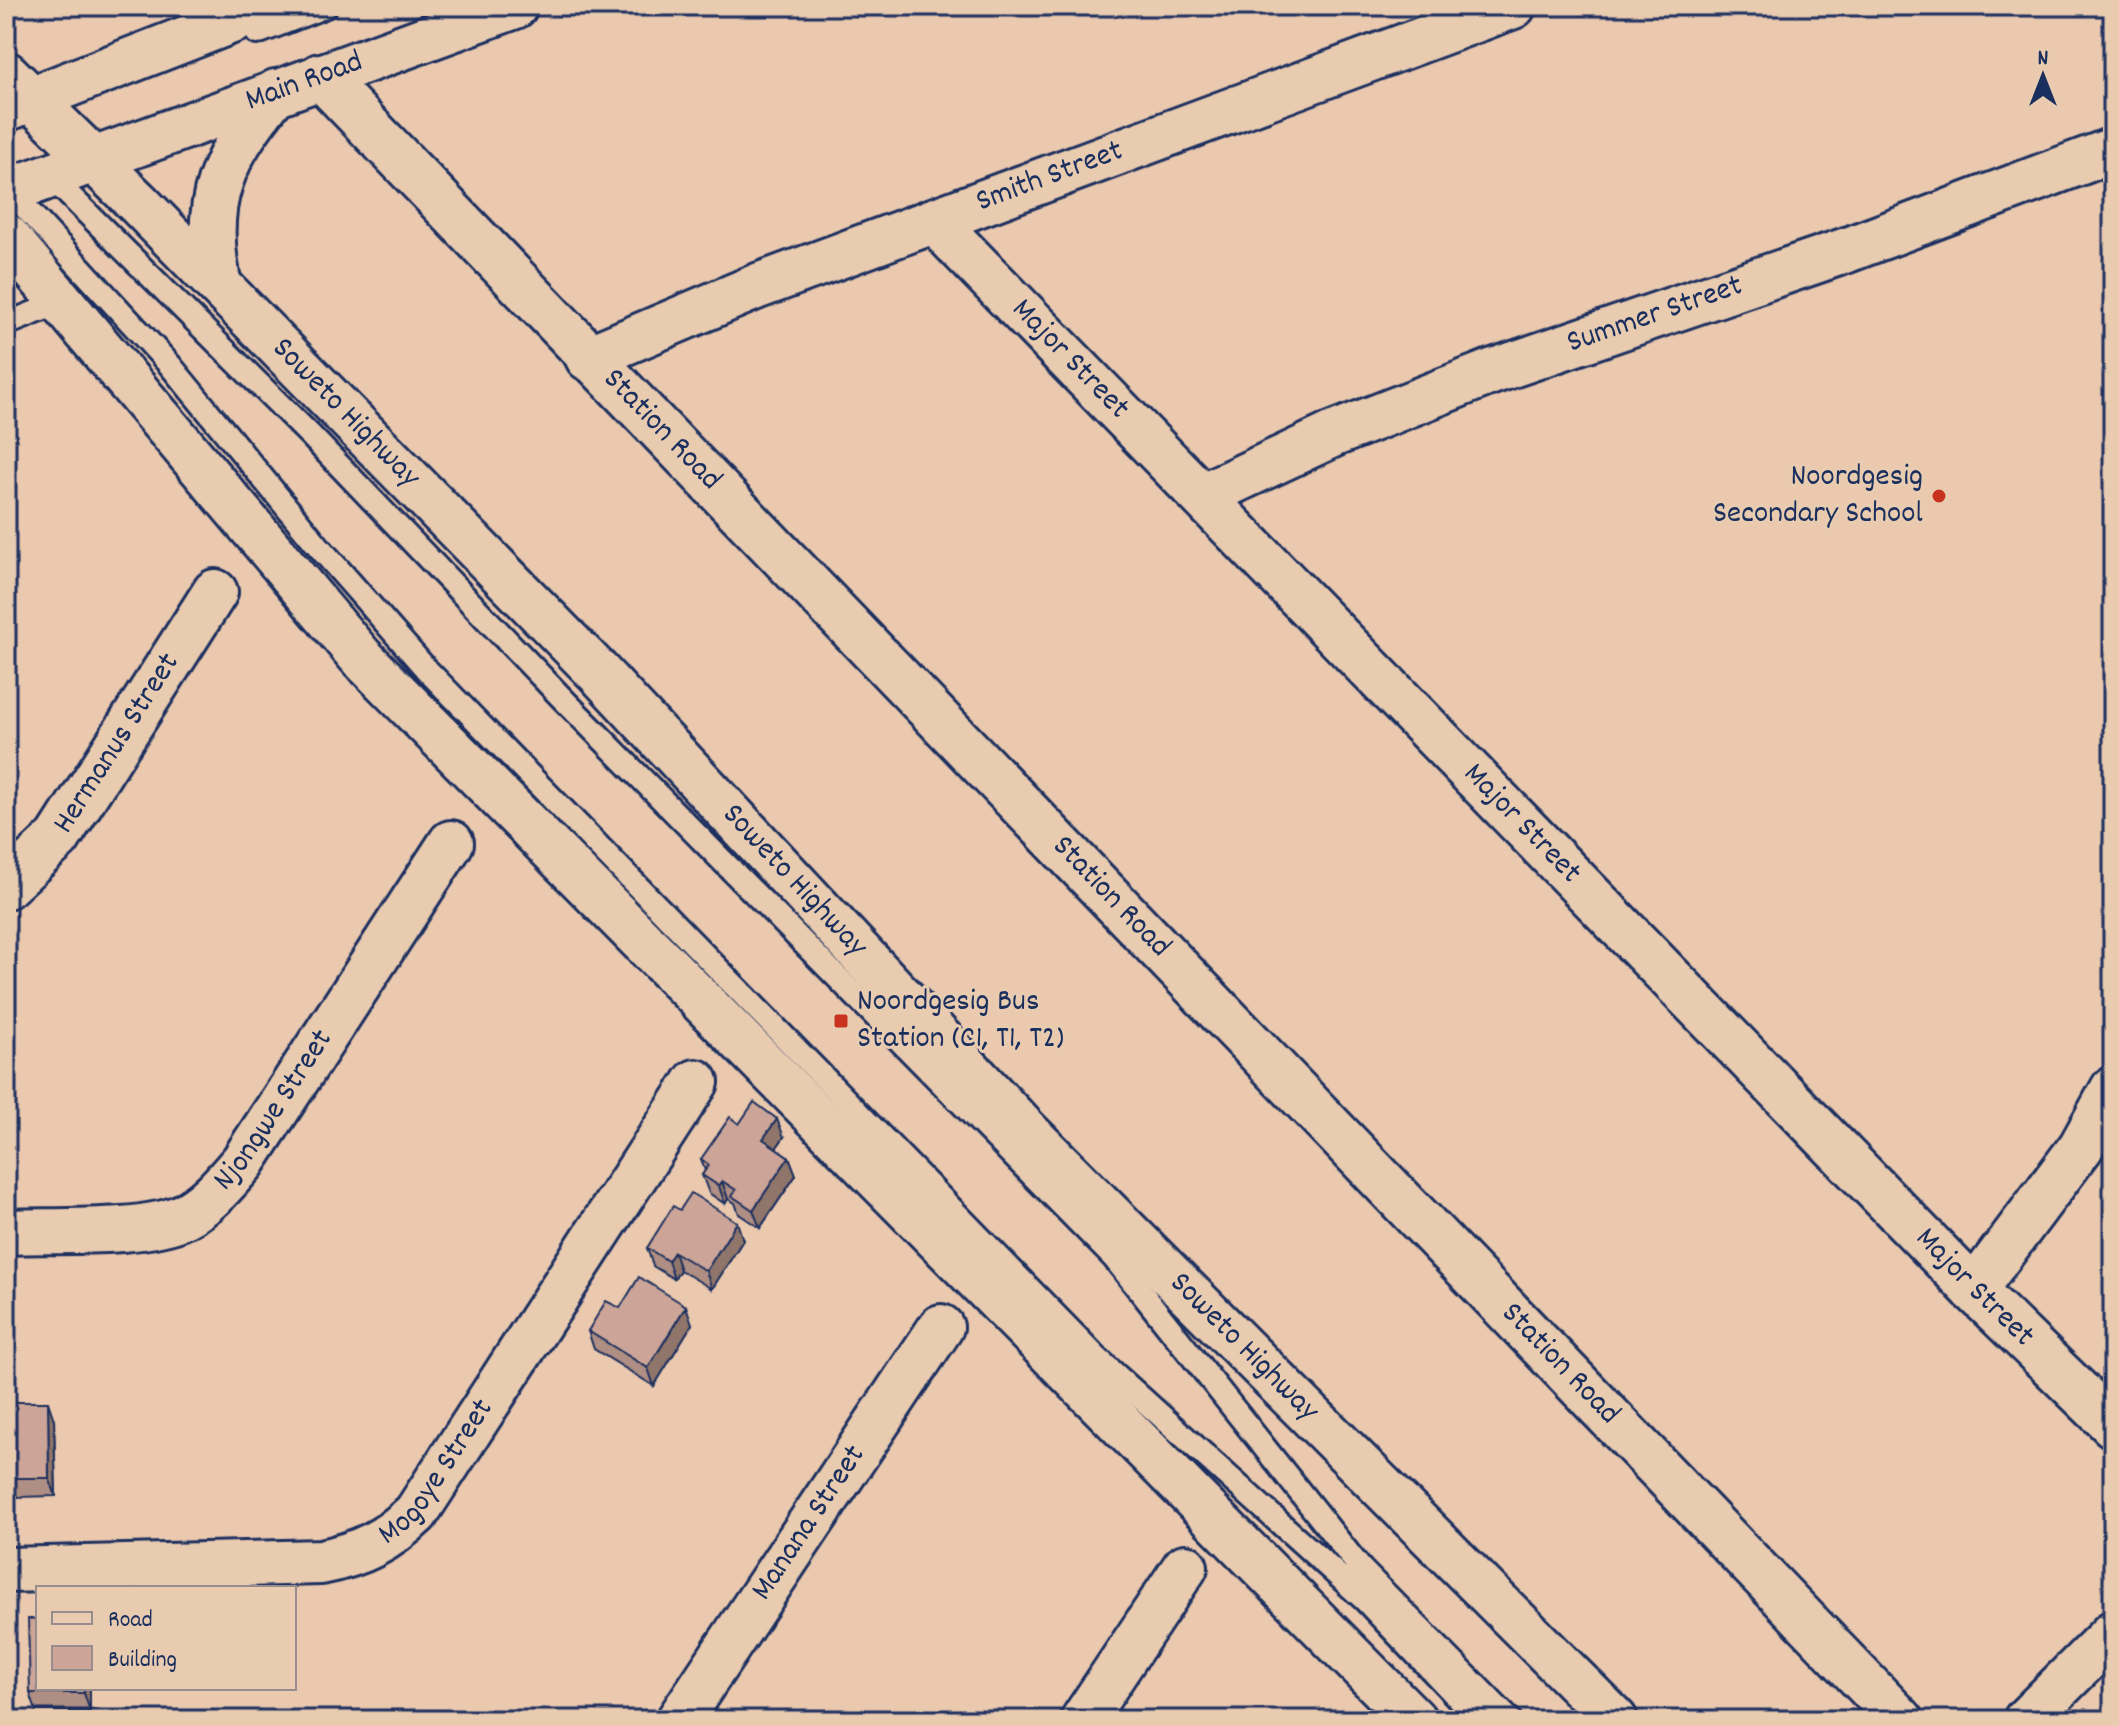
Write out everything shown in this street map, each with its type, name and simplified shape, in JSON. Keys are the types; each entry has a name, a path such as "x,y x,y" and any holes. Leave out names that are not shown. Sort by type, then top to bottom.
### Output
{"street":[{"name":"Main Road","path":"41,173 515,6"},
{"name":"Smith Street","path":"588,358 758,286 1513,6"},
{"path":"20,105 248,10"},
{"name":"Station Road","path":"320,76 1901,1720"},
{"path":"219,285 211,233 219,181 242,134 276,92"},
{"name":"Soweto Highway","path":"20,105 41,173 219,285 597,671 1028,1133 1615,1720"},
{"name":"Summer Street","path":"1204,495 1334,434 1491,372 1847,250 2113,150"},
{"name":"Major Street","path":"934,221 1204,495 1974,1290 2113,1425"},
{"path":"6,236 64,301 360,656 1414,1720"},
{"name":"Hermanus Street","path":"6,886 58,838 215,592"},
{"name":"Njongwe Street","path":"6,1232 157,1225 184,1216 210,1199 243,1162 451,843"},
{"name":"Mogoye Street","path":"6,1570 321,1562 361,1552 394,1534 416,1513 696,1082"},
{"path":"1974,1290 2081,1147 2113,1089"},
{"name":"Manana Street","path":"679,1720 941,1327"},
{"path":"1083,1720 1185,1567"},
{"path":"2026,1720 2113,1633"}],"lane":[{"name":"Main Road","path":"20,105 326,6"},
{"name":"Main Road","path":"41,173 457,6"},
{"name":"Soweto Highway","path":"41,173 170,365 320,548 427,670 1097,1358 1364,1599 1479,1720"},
{"name":"Soweto Highway","path":"41,173 300,424 561,697 1114,1258 1361,1569 1510,1720"},
{"path":"6,324 64,301"}],"building":[{"path":"754,1102 777,1119 763,1139 789,1157 753,1210 732,1196 736,1190 722,1181 719,1186 702,1175 709,1165 701,1159 730,1117 739,1124"},
{"path":"691,1193 737,1222 706,1271 674,1252 668,1261 647,1248 673,1206 680,1210"},
{"path":"639,1277 686,1306 648,1368 588,1331 606,1301 620,1308"},
{"path":"7,1402 48,1402 49,1478 8,1478"},
{"path":"28,1619 36,1619 36,1690 84,1690 84,1693 30,1693"}],"place":[{"name":"Noordgesig Secondary School","path":"1939,496"},
{"name":"Noordgesig Bus Station (C1, T1, T2)","path":"841,1021"}]}
